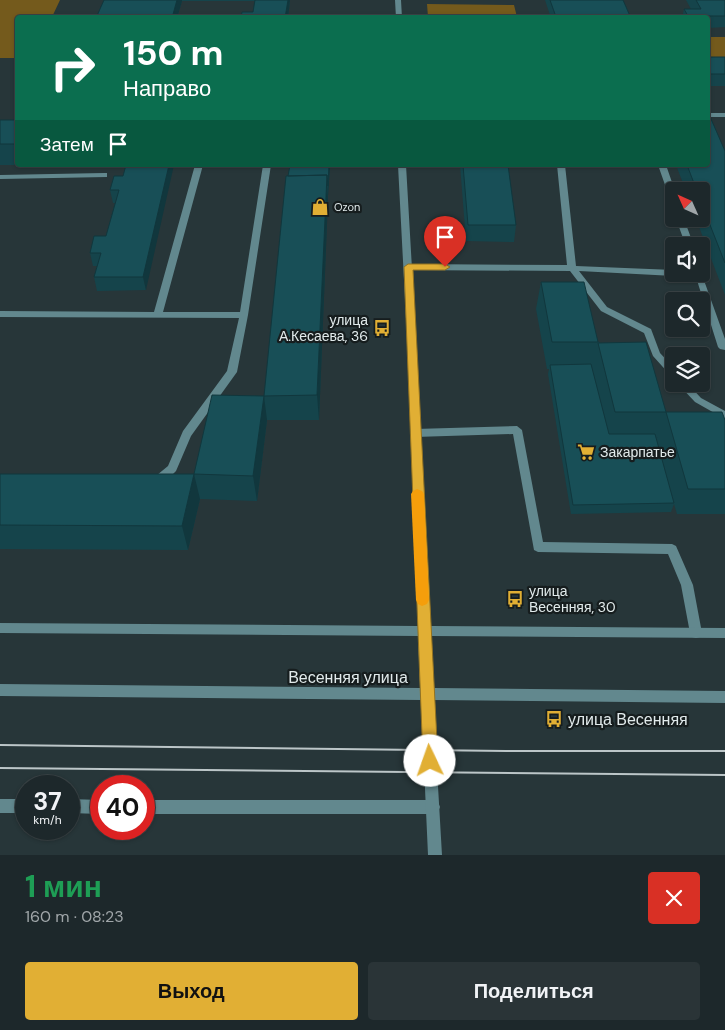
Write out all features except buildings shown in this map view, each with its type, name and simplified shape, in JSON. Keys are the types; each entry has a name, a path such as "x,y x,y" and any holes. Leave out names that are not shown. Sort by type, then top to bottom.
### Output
{"street":[{"path":"398,0 399,15"},
{"path":"710,115 725,116"},
{"path":"158,314 198,167"},
{"path":"144,481 154,481 164,476 172,468 187,434 232,372 244,315 267,167"},
{"path":"402,167 436,855"},
{"path":"561,167 572,268 604,309 648,331 656,354 665,364"},
{"path":"663,167 668,182"},
{"path":"0,177 104,175"},
{"path":"408,267 572,268 665,273"},
{"path":"701,282 723,347 725,347"},
{"path":"0,314 244,315"},
{"path":"690,392 698,400 725,415"},
{"path":"415,433 518,430 538,547 672,549 687,585 696,633"},
{"path":"0,628 725,634"},
{"name":"Весенняя улица","path":"0,690 725,697"},
{"path":"0,806 15,806"},
{"path":"155,807 433,807"}],"shaded area":[{"path":"0,0 60,0 53,15 15,15 15,58 0,58"},
{"path":"427,4 514,5 516,15 428,15"},
{"path":"710,37 725,37 725,58 710,58"}],"tram line":[{"path":"0,745 506,751 725,751"},
{"path":"0,768 725,775"}],"slow traffic":[{"path":"417,494 422,600"}],"place":[{"name":"Ozon","path":"320,207"},
{"name":"улица А.Кесаева, 36","path":"382,328"},
{"name":"Закарпатье","path":"586,452"},
{"name":"улица Весенняя, 30","path":"515,599"},
{"name":"улица Весенняя","path":"554,719"}],"route":[{"path":"430,761 408,267 445,267"}]}
